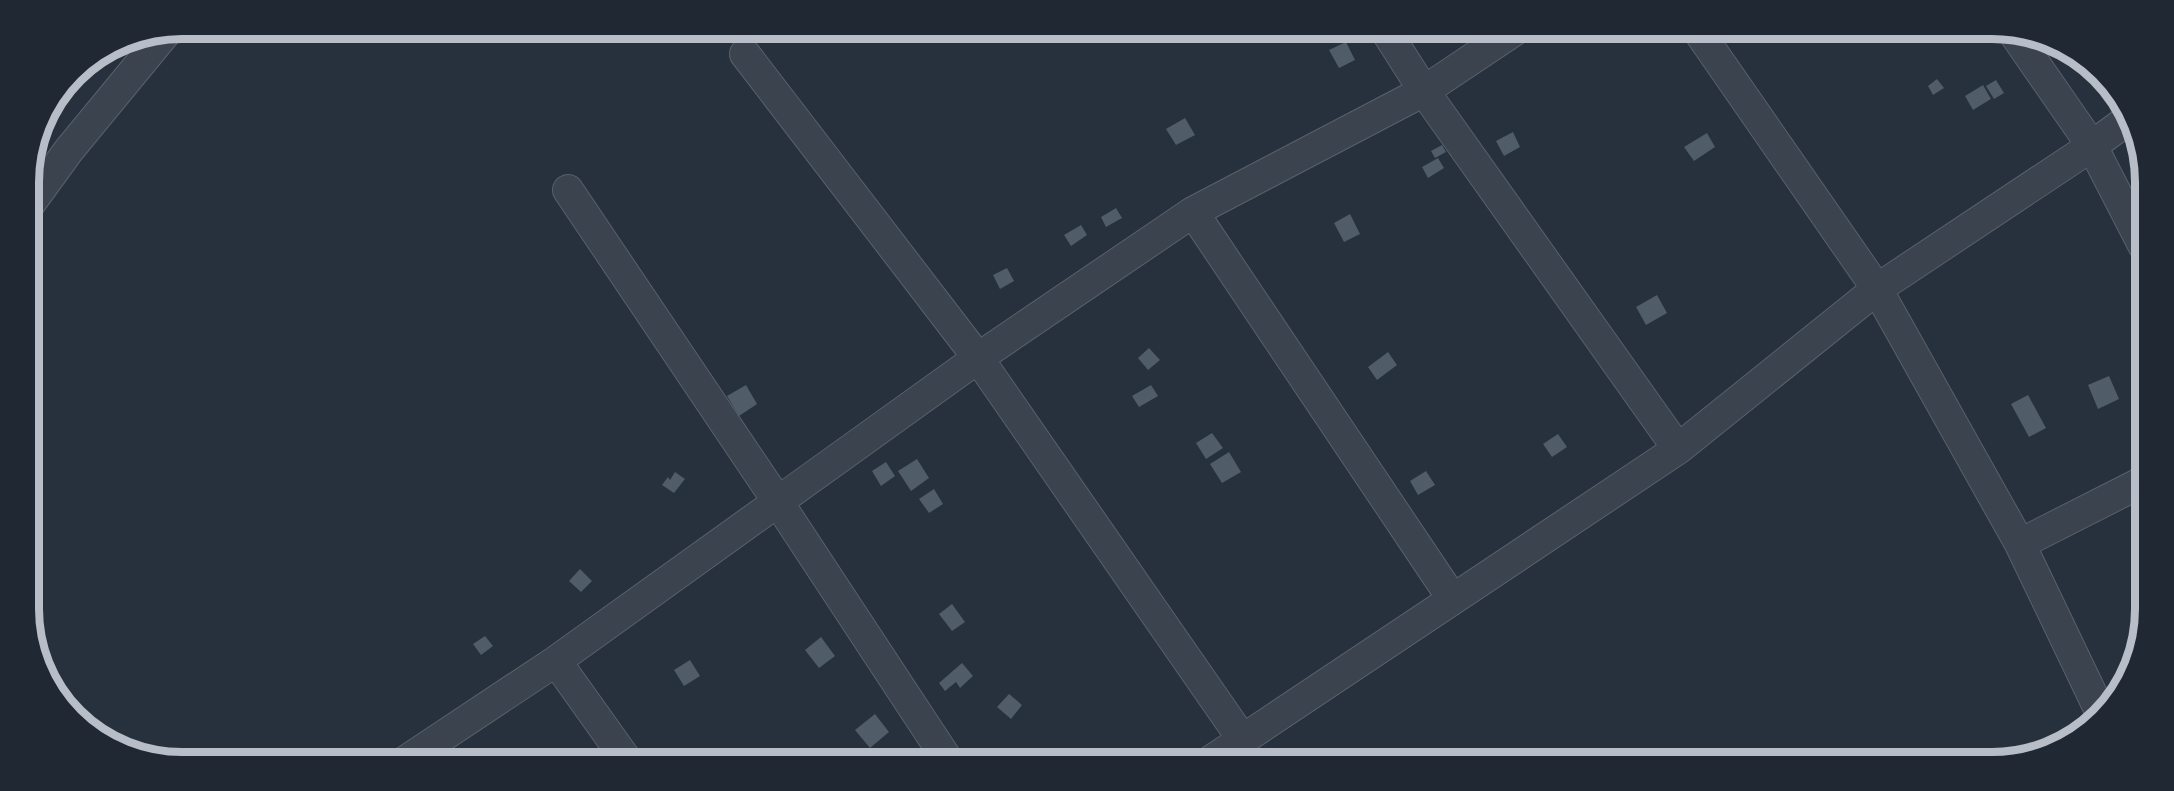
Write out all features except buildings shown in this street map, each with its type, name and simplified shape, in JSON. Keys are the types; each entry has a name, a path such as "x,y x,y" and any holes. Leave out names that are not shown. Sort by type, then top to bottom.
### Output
{"street":[{"path":"1391,39 1424,91 1678,448"},
{"path":"419,752 556,661 978,358 1193,212 1424,91 1502,39"},
{"path":"1704,39 1877,290 2020,544 2097,706"},
{"path":"39,191 69,150 160,41"},
{"path":"2020,42 2092,146 2135,229"},
{"path":"745,54 978,358 1243,740"},
{"path":"1224,752 1678,448 1877,290 2122,124"},
{"path":"568,190 942,752"},
{"path":"1193,212 1452,598"},
{"path":"2020,544 2135,486"},
{"path":"556,661 621,752"},
{"path":"1230,752 1243,740"}]}
